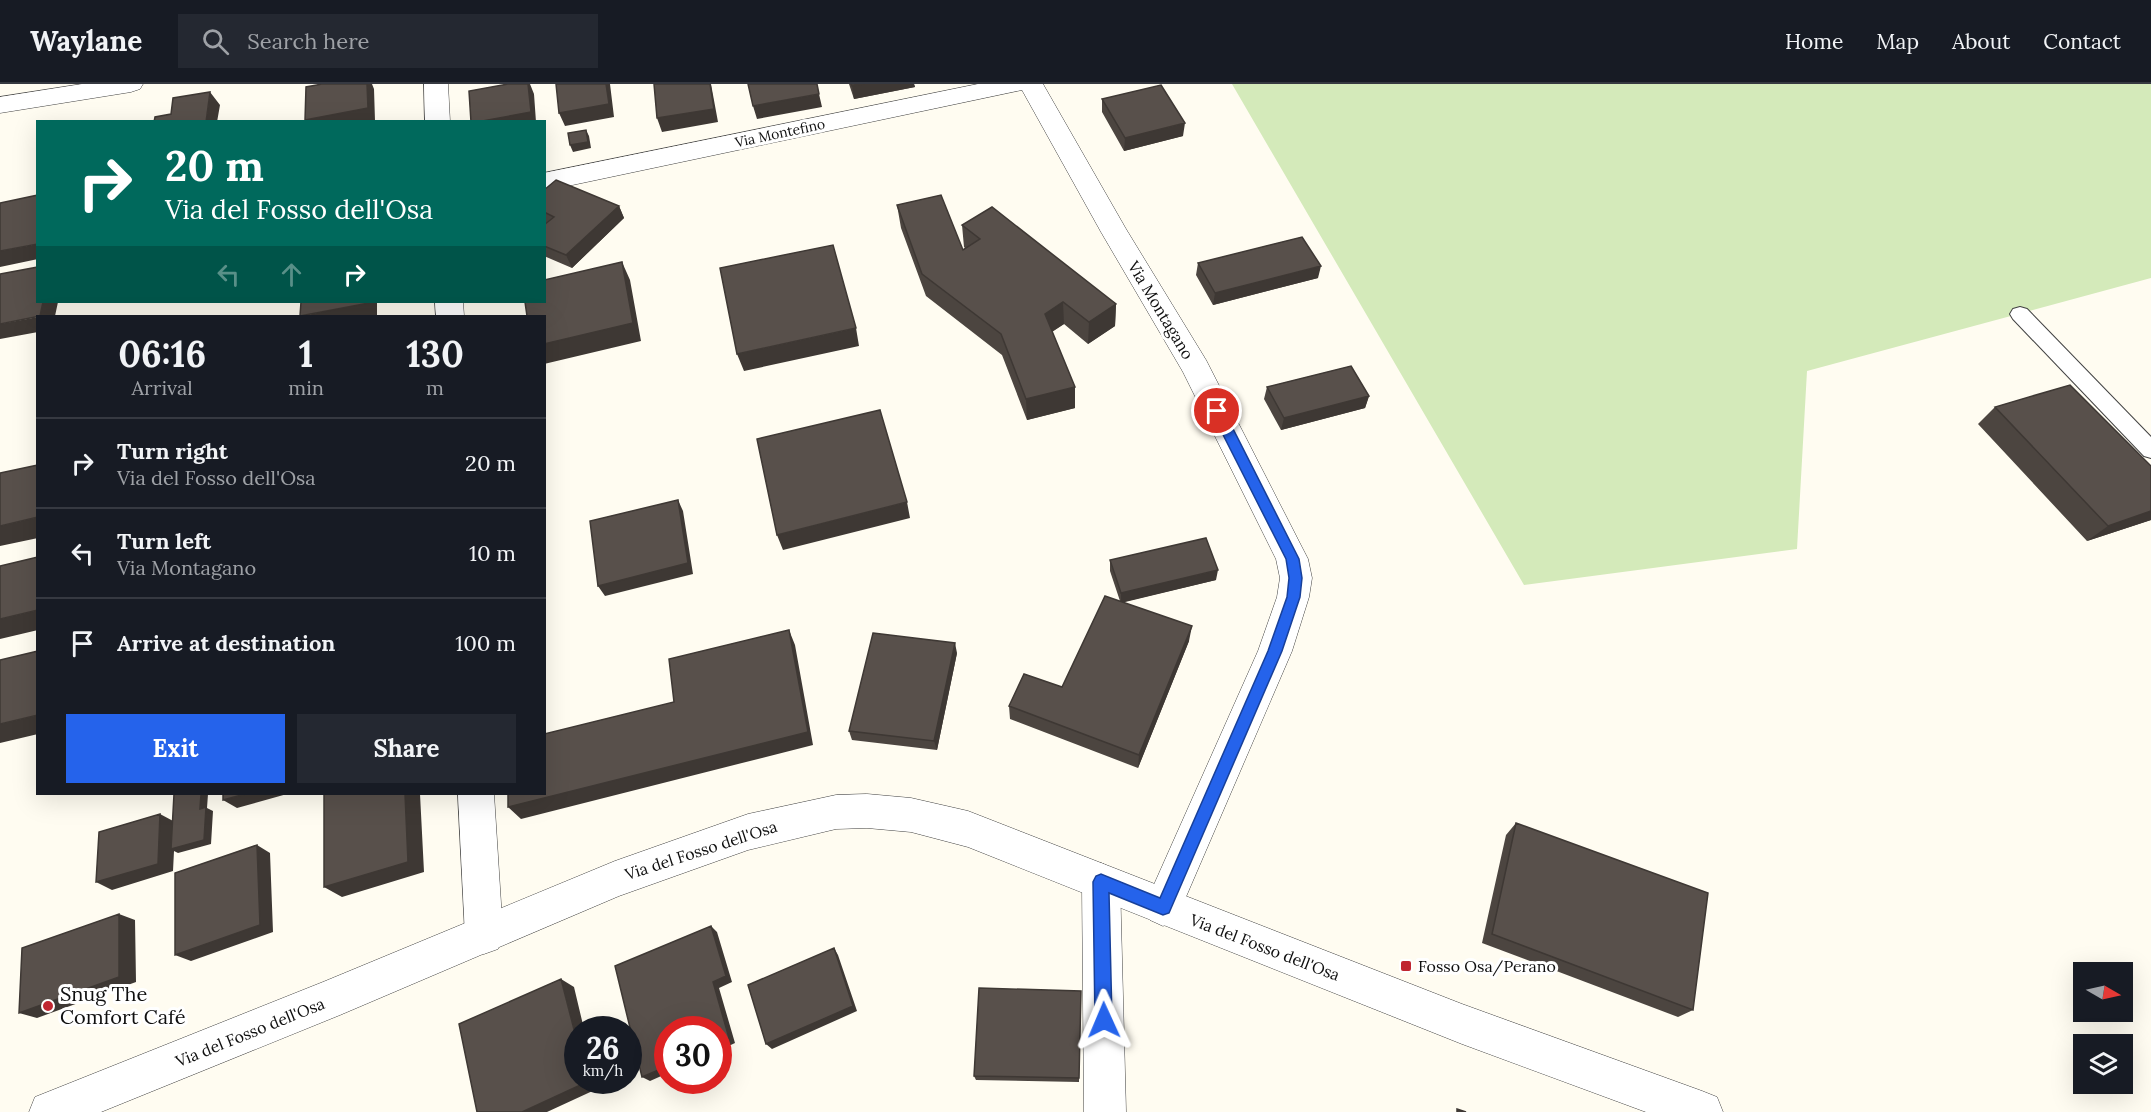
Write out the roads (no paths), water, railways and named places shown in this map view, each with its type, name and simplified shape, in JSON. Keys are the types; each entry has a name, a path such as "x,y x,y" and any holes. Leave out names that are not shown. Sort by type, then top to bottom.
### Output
{"street":[{"path":"0,105 131,84"},
{"path":"436,84 438,120"},
{"name":"Via Montefino","path":"546,182 1016,84"},
{"name":"Via Montagano","path":"1031,84 1114,232 1196,368 1292,559 1296,578 1293,597 1275,651 1163,907"},
{"path":"476,795 484,935"},
{"name":"Via del Fosso dell'Osa","path":"50,1112 484,935 615,879 697,848 770,826 836,812 887,811 936,819 968,829 1462,1024 1702,1112"},
{"path":"1101,882 1105,1112"}],"lane":[{"path":"2020,314 2151,450"}],"place":[{"name":"Fosso Osa/Perano","path":"1406,966"},
{"name":"Snug The Comfort Café","path":"48,1006"}]}
